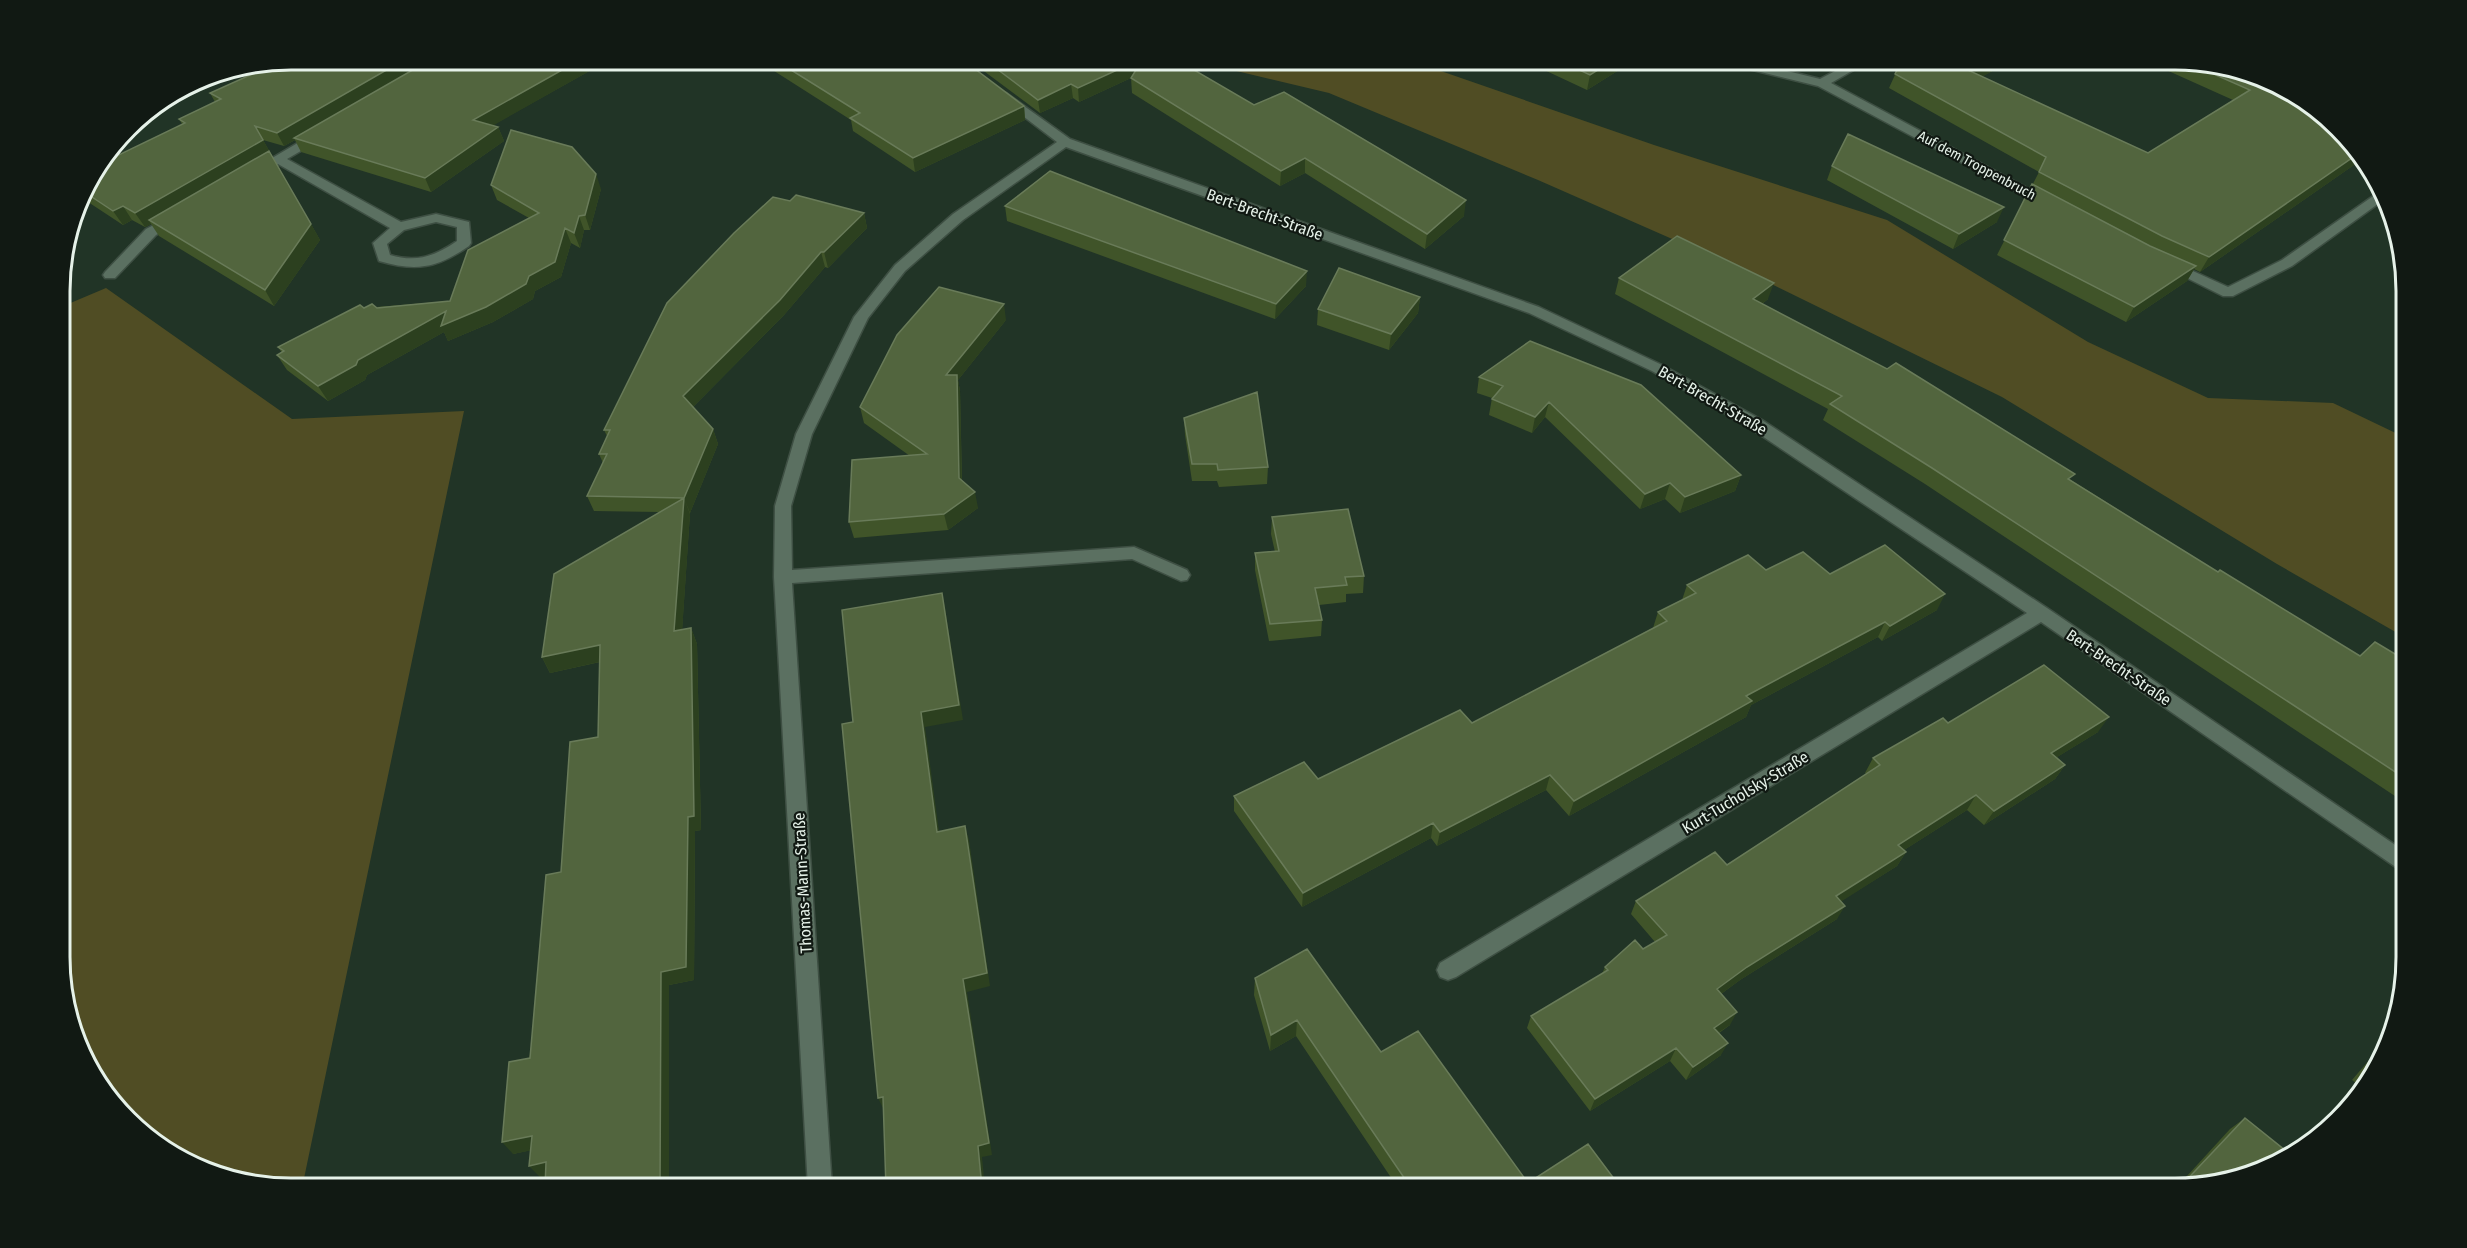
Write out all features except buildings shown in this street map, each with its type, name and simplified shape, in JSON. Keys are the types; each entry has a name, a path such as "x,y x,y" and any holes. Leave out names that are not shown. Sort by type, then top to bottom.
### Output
{"street":[{"name":"Auf dem Troppenbruch","path":"1769,70 1822,83 2064,212"},
{"path":"1822,83 1846,70"},
{"name":"Bert-Brecht-Straße","path":"993,87 1065,142 1534,310 1658,368 1756,424 2041,613 2396,856"},
{"path":"239,182 327,130"},
{"name":"Thomas-Mann-Straße","path":"819,1178 783,578 783,506 804,434 861,317 900,268 958,217 1065,142"},
{"path":"278,159 399,227 436,218 464,225 464,243 441,260 406,265 384,258 380,243 399,227"},
{"path":"2158,261 2228,293 2287,263 2376,199"},
{"path":"110,275 151,232 190,210"},
{"path":"783,578 1134,553 1181,576"},
{"name":"Kurt-Tucholsky-Straße","path":"1448,970 2041,613"}],"shaded area":[{"path":"1232,70 1438,70 1654,145 1887,220 2088,342 2208,398 2333,403 2396,433 2396,632 2277,564 2002,397 1745,271 1538,180 1329,93"},
{"path":"106,288 292,419 464,411 304,1178 263,1176 221,1166 194,1155 157,1132 125,1102 100,1067 87,1041 78,1013 72,985 70,956 70,303"}]}
